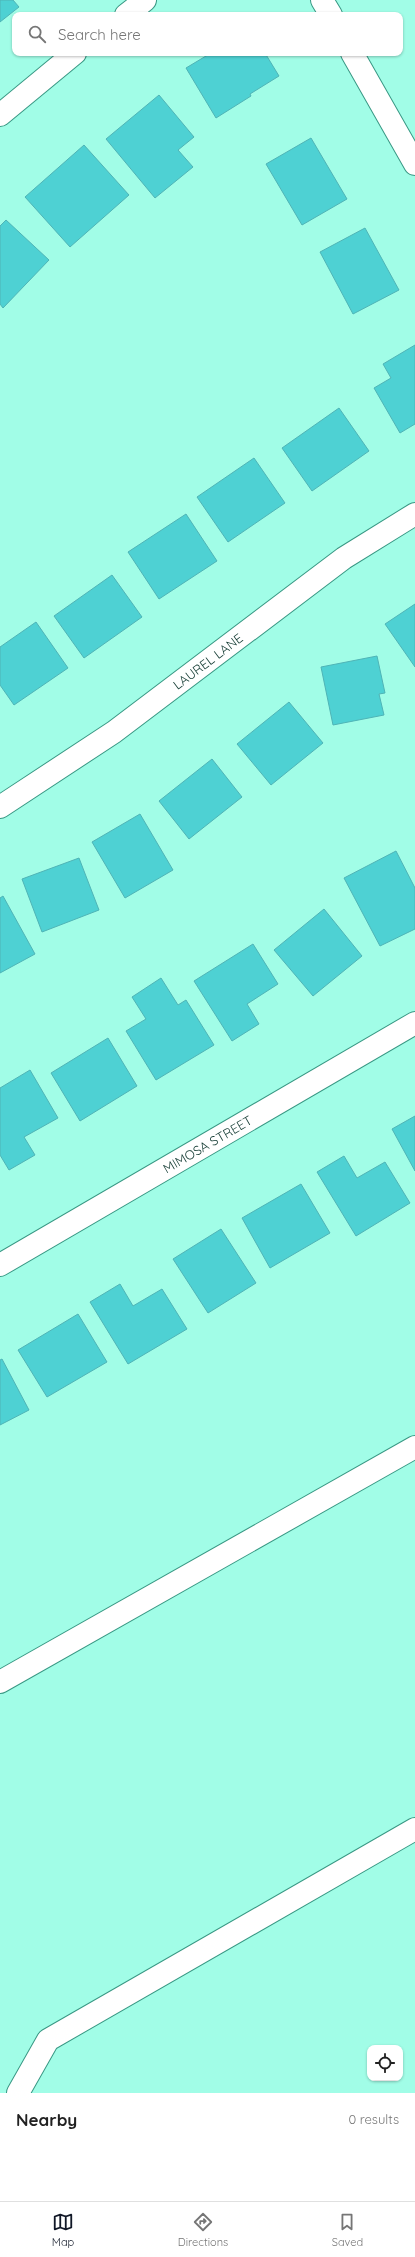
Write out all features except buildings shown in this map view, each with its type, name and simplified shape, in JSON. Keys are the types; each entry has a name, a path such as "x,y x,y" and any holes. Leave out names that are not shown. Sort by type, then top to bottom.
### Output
{"street":[{"path":"130,12 145,0"},
{"path":"322,0 329,12"},
{"path":"0,115 71,56"},
{"path":"354,56 415,164"},
{"name":"LAUREL LANE","path":"0,807 114,732 344,558 415,514"},
{"name":"MIMOSA STREET","path":"0,1265 415,1023"},
{"path":"0,1682 415,1447"},
{"path":"18,2093 48,2040 415,1829"}]}
